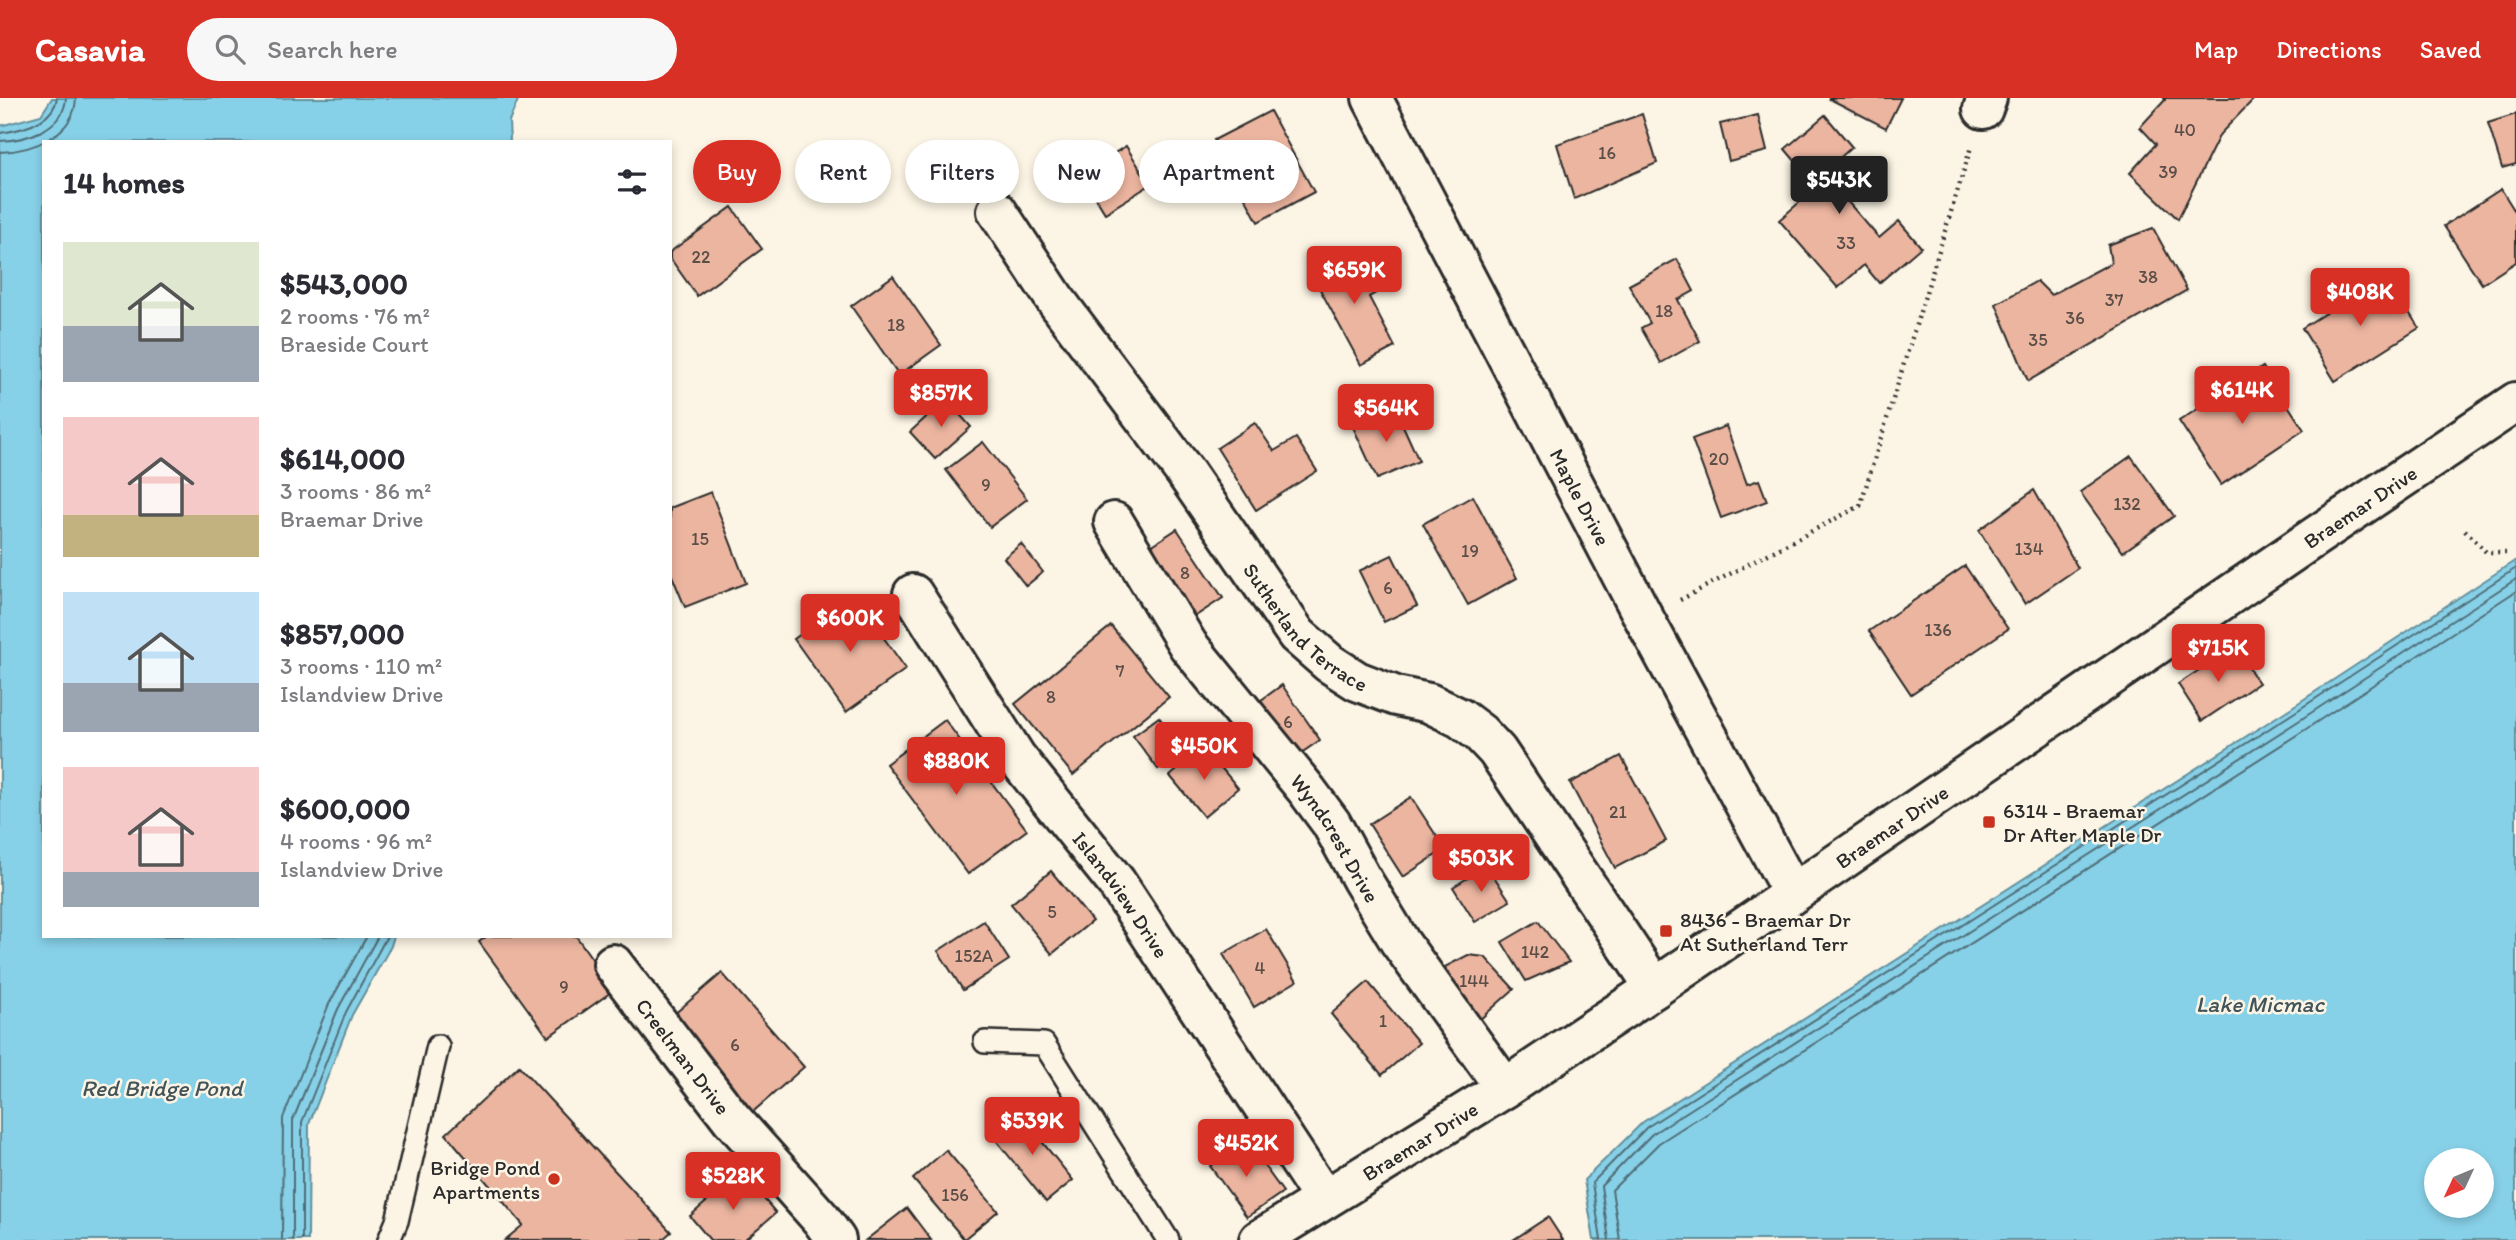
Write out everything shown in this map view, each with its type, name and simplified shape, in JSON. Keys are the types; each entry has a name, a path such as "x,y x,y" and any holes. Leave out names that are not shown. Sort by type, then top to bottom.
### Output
{"street":[{"name":"Maple Drive","path":"1372,98 1644,618 1792,892"},
{"name":"Sutherland Terrace","path":"997,211 1055,299 1185,472 1297,635 1329,663 1356,681 1396,696 1429,704 1460,718 1480,733 1497,751 1655,988"},
{"name":"Braemar Drive","path":"1259,1240 1504,1088 1655,988 1792,892 2516,402"},
{"name":"Wyndcrest Drive","path":"1114,522 1188,645 1331,822 1400,942 1504,1088"},
{"name":"Islandview Drive","path":"913,594 1016,757 1116,882 1324,1199"},
{"name":"Creelman Drive","path":"613,964 731,1118 821,1219 836,1240"}],"lane":[{"path":"985,1042 1044,1044 1168,1240"},
{"path":"389,1240 397,1221 438,1046"}],"path":[{"path":"1644,618 1860,506 1985,104"},
{"path":"2465,530 2487,553 2505,553"}],"water":[{"name":"Red Bridge Pond","path":"52,98 519,98 509,121 510,140 42,140 42,938 393,938 352,1015 309,1124 308,1240 0,1240 0,126 41,115"},
{"name":"Lake Micmac","path":"2516,560 2516,1240 1594,1240 1584,1180 1643,1122 2289,709"}],"building":[{"path":"1828,98 1901,98 1886,128"},
{"path":"2164,98 2255,98 2220,134 2178,219 2130,173 2156,144 2140,127"},
{"path":"1270,111 1286,140 1214,140"},
{"path":"1642,114 1657,163 1574,199 1557,144"},
{"path":"2516,114 2516,164 2502,168 2488,123"},
{"path":"1758,115 1767,151 1729,161 1720,124"},
{"path":"1825,115 1852,147 1823,173 1879,238 1899,221 1921,247 1879,283 1864,265 1838,288 1779,220 1817,187 1785,149"},
{"path":"1125,147 1139,167 1139,192 1125,201"},
{"path":"1299,164 1314,192 1299,200"},
{"path":"2501,189 2516,213 2516,262 2482,284 2444,226"},
{"path":"1099,203 1121,203 1105,213"},
{"path":"1248,203 1293,203 1258,222"},
{"path":"732,207 762,249 697,296 672,261 672,251"},
{"path":"2153,228 2187,290 2028,381 1996,304 2037,281 2051,295 2111,263 2108,245"},
{"path":"1349,250 1363,277 1373,275 1381,290 1369,297 1395,347 1361,365 1310,271"},
{"path":"1677,259 1694,291 1678,300 1700,341 1661,363 1641,328 1650,323 1629,285"},
{"path":"2385,275 2419,328 2335,381 2302,328"},
{"path":"893,276 941,345 899,375 851,306"},
{"path":"2263,367 2304,430 2221,485 2179,421"},
{"path":"946,399 971,427 935,459 910,432"},
{"path":"1395,408 1419,461 1377,479 1353,427"},
{"path":"1255,423 1274,451 1296,438 1317,471 1256,510 1217,448"},
{"path":"1726,426 1747,484 1759,480 1767,501 1721,518 1692,439"},
{"path":"983,442 1027,499 990,527 946,470"},
{"path":"2131,456 2174,516 2123,552 2080,492"},
{"path":"2034,490 2078,568 2025,604 1979,530"},
{"path":"711,492 746,583 685,607 672,576 672,507"},
{"path":"1473,496 1517,578 1468,605 1423,524"},
{"path":"1177,529 1223,598 1194,617 1148,548"},
{"path":"1021,544 1043,572 1026,586 1004,558"},
{"path":"1392,555 1417,606 1384,622 1359,571"},
{"path":"1965,566 2008,629 1911,694 1869,631"},
{"path":"854,596 906,669 846,712 794,639"},
{"path":"1111,626 1169,697 1073,775 1015,704"},
{"path":"2234,647 2259,683 2202,721 2178,684"},
{"path":"1282,685 1320,740 1294,758 1257,703"},
{"path":"1159,717 1183,751 1158,769 1133,736"},
{"path":"945,720 1027,830 968,874 886,764"},
{"path":"1204,747 1238,788 1204,817 1170,776"},
{"path":"1621,756 1666,841 1615,868 1570,783"},
{"path":"1411,797 1445,849 1403,877 1369,824"},
{"path":"1487,866 1510,901 1475,922 1453,887"},
{"path":"1051,871 1092,921 1052,954 1011,904"},
{"path":"984,921 1009,960 963,990 938,951"},
{"path":"1538,921 1569,962 1526,981 1502,942"},
{"path":"1266,929 1297,981 1254,1007 1223,954"},
{"path":"484,938 577,938 614,990 548,1037 479,942"},
{"path":"1468,955 1485,957 1514,989 1478,1021 1435,972"},
{"path":"722,973 804,1067 747,1117 665,1022"},
{"path":"1368,982 1419,1043 1382,1075 1331,1014"},
{"name":"Bridge Pond Apartments","path":"519,1066 671,1232 662,1240 505,1240 523,1225 446,1134"},
{"path":"1018,1112 1073,1180 1046,1202 991,1134"},
{"path":"1246,1141 1283,1192 1247,1217 1210,1166"},
{"path":"946,1150 998,1211 964,1239 913,1179"},
{"path":"741,1172 776,1213 744,1240 710,1240 690,1216"},
{"path":"907,1208 931,1240 866,1240"},
{"path":"1548,1217 1563,1240 1513,1240"}],"place":[{"name":"6314 - Braemar Dr After Maple Dr","path":"1989,822"},
{"name":"8436 - Braemar Dr At Sutherland Terr","path":"1666,931"},
{"name":"Bridge Pond Apartments","path":"554,1179"}]}
